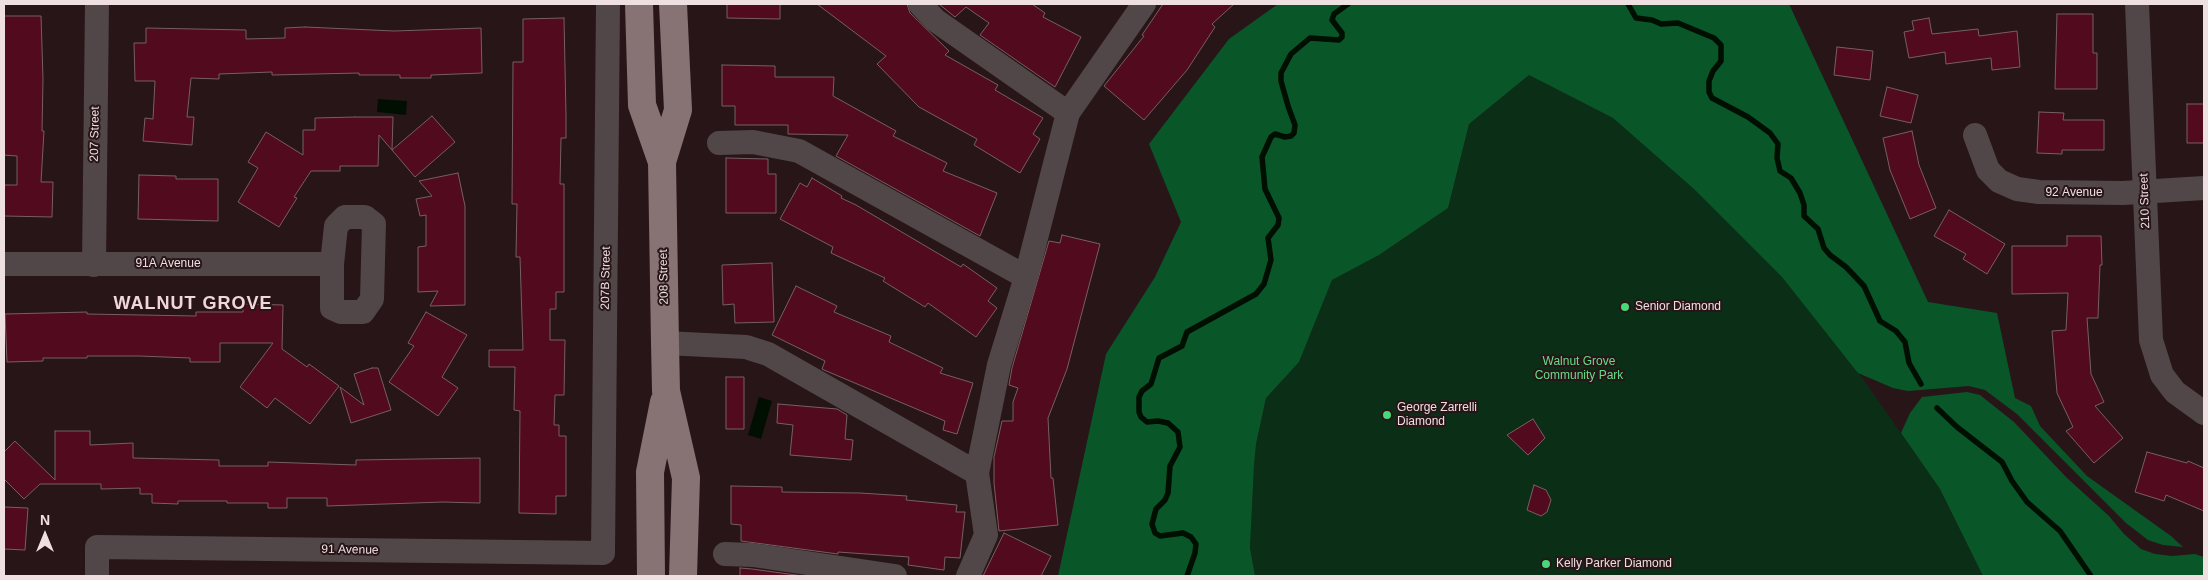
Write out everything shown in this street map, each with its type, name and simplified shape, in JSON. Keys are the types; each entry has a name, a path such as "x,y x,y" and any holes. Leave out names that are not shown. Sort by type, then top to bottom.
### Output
{"main road":[{"name":"208 Street","path":"639,4 642,106 662,162"},
{"name":"208 Street","path":"673,4 678,110 662,162 665,343 666,391 686,478 683,576"},
{"name":"208 Street","path":"651,576 650,472 666,391"}],"street":[{"name":"207 Street","path":"94,265 97,4"},
{"name":"207B Street","path":"603,553 608,4"},
{"path":"920,4 935,20 1068,113"},
{"path":"968,576 986,535 977,473 999,365 1026,277 1068,113 1144,4"},
{"name":"210 Street","path":"2137,4 2151,340 2162,375 2175,392 2204,413"},
{"name":"92 Avenue","path":"1975,135 1988,170 1999,181 2017,189 2039,192 2146,192 2204,188"},
{"path":"719,143 753,142 799,151 1026,277"},
{"name":"91A Avenue","path":"4,264 332,264"},
{"path":"665,343 746,347 768,354 977,473"},
{"name":"91 Avenue","path":"97,576 97,547 603,553"},
{"path":"725,554 753,555 896,576"}],"green space":[{"path":"1278,4 1789,4 1928,302 1997,313 2015,398 2031,406 2040,426 2087,476 2171,536 2183,547 2163,545 2148,540 2126,523 2017,414 1985,390 1969,386 1908,391 1893,388 1858,373 1782,277 1694,189 1613,118 1529,75 1469,124 1448,208 1379,255 1332,280 1299,362 1266,398 1256,444 1254,465 1250,548 1255,576 1058,576 1106,354 1155,277 1181,222 1149,144 1229,39"},
{"name":"Walnut Grove Community Park","path":"1529,75 1613,118 1694,189 1782,277 1849,359 1940,489 1983,576 1255,576 1250,548 1254,465 1256,444 1266,398 1299,362 1332,280 1379,255 1448,208 1469,124"},
{"path":"1967,392 1980,395 2014,422 2067,478 2109,516 2124,534 2141,549 2155,554 2172,556 2195,554 2204,557 2204,576 1983,576 1940,489 1901,433 1910,413 1922,397"}],"shaded area":[{"path":"378,99 407,101 406,115 377,112"},
{"path":"759,397 772,401 761,439 748,435"}],"building":[{"path":"727,4 780,4 780,19 727,18"},
{"path":"817,4 907,4 910,13 949,51 945,55 998,85 995,90 1043,118 1033,134 1040,139 1020,173 974,145 977,139 919,107 877,64 886,56"},
{"path":"939,4 1032,4 1045,13 1043,17 1081,37 1055,87 980,35 989,23 966,7 955,17"},
{"path":"1163,4 1234,4 1212,24 1215,27 1187,70 1144,120 1104,86 1144,36 1142,35"},
{"path":"2057,14 2093,14 2093,53 2097,53 2097,89 2055,89"},
{"path":"4,16 41,16 42,131 44,131 41,182 53,182 52,217 4,216 4,185 17,185 17,156 4,155"},
{"path":"564,18 566,138 561,138 560,184 564,184 564,292 556,292 556,309 550,309 550,340 565,340 564,395 555,395 554,425 559,425 559,436 566,436 566,496 556,496 556,514 519,513 520,411 514,410 515,367 489,367 489,350 523,350 520,257 516,257 517,204 512,204 513,62 523,62 523,19"},
{"path":"1929,18 1932,34 1978,29 1979,36 2017,31 2020,67 1992,70 1991,58 1946,64 1945,52 1909,58 1904,32 1914,30 1912,21"},
{"path":"305,27 394,31 481,28 482,73 431,75 431,78 400,78 400,75 359,75 359,73 272,75 272,72 219,74 219,79 191,78 187,117 194,117 192,145 143,141 145,118 153,119 155,81 135,81 134,43 146,43 146,28 246,30 246,39 285,38 285,28"},
{"path":"1837,47 1873,51 1870,80 1834,75"},
{"path":"722,65 775,66 775,77 834,77 833,96 896,131 893,136 947,163 943,171 997,193 980,236 836,156 848,135 788,134 788,125 735,125 735,106 722,106"},
{"path":"1887,87 1918,95 1911,123 1880,116"},
{"path":"2187,104 2204,104 2204,143 2187,143"},
{"path":"2039,112 2064,113 2063,120 2104,120 2104,150 2062,150 2062,154 2037,153"},
{"path":"432,116 455,142 415,177 392,150"},
{"path":"393,117 392,150 379,135 378,166 340,166 340,171 311,171 294,197 297,198 279,227 238,202 258,168 248,162 266,132 303,155 303,130 315,130 315,118"},
{"path":"1912,131 1919,165 1936,208 1910,219 1890,170 1883,138"},
{"path":"726,158 768,159 768,174 776,174 776,213 726,213"},
{"path":"458,173 465,206 465,305 430,306 438,291 418,292 418,247 426,246 426,215 420,216 416,199 432,196 419,181"},
{"path":"139,175 176,176 176,179 218,179 218,221 138,219"},
{"path":"812,178 842,196 841,198 961,267 963,264 997,288 988,301 997,308 976,337 928,303 925,307 883,281 885,278 831,253 833,247 780,219 800,183 807,187"},
{"path":"1949,210 2005,244 1987,274 1963,259 1966,254 1934,236"},
{"path":"1062,235 1100,244 1067,369 1048,418 1051,478 1053,478 1058,525 999,531 994,483 994,457 1002,421 1013,421 1013,402 1018,388 1009,385 1012,368 1049,241 1060,243"},
{"path":"2067,236 2101,236 2102,265 2100,265 2098,318 2087,318 2091,374 2104,402 2095,406 2123,438 2094,463 2066,431 2073,427 2057,393 2052,331 2066,330 2068,293 2012,294 2012,246 2067,246"},
{"path":"772,263 774,322 735,323 734,304 723,305 722,265"},
{"path":"796,286 837,306 834,312 891,336 889,342 943,368 940,373 973,383 957,434 943,430 945,421 822,369 825,361 772,335"},
{"path":"243,304 283,305 282,349 307,367 309,364 339,386 310,424 275,398 267,408 240,387 273,343 220,343 220,362 190,362 190,358 87,356 87,358 43,358 43,361 7,362 5,314 87,312 87,314 196,316 196,312 243,312"},
{"path":"426,312 467,335 442,377 458,388 438,416 389,382 414,346 408,343"},
{"path":"378,368 391,410 351,423 340,387 364,405 354,374"},
{"path":"726,377 744,377 744,429 726,429"},
{"path":"778,404 837,409 847,415 845,439 853,440 851,460 790,455 793,425 777,423"},
{"path":"1533,419 1545,438 1528,455 1507,435"},
{"path":"55,431 90,431 90,445 133,443 133,458 219,460 219,466 268,466 268,462 356,465 356,460 480,458 480,503 443,502 327,506 327,498 287,498 287,508 268,508 268,503 227,503 227,501 178,501 178,504 152,503 152,494 140,494 140,488 101,489 101,484 40,484 24,499 4,479 4,452 15,441 55,480"},
{"path":"2147,452 2187,463 2188,461 2204,468 2204,511 2166,495 2164,501 2135,492"},
{"path":"1534,485 1546,490 1551,500 1547,512 1541,516 1527,510"},
{"path":"731,486 782,487 782,492 907,496 906,500 957,505 956,512 965,512 960,558 945,557 944,570 908,565 909,557 838,552 838,554 741,541 741,525 731,524"},
{"path":"4,507 28,508 25,550 4,549"},
{"path":"1004,533 1051,556 1041,576 983,576"},
{"path":"740,568 752,569 803,576 740,576"}],"waterway":[{"path":"1187,576 1196,544 1191,537 1183,533 1160,536 1155,533 1152,524 1156,509 1165,500 1168,493 1170,466 1180,447 1178,432 1168,423 1158,421 1147,422 1141,417 1139,397 1142,391 1151,384 1159,358 1182,346 1187,332 1256,294 1264,284 1271,260 1268,238 1278,225 1279,218 1265,189 1262,157 1271,137 1275,134 1285,137 1291,136 1294,133 1295,125 1281,81 1281,73 1291,54 1310,38 1339,40 1342,37 1342,33 1332,20 1334,14 1348,4"},
{"path":"1628,4 1636,18 1652,20 1661,24 1678,23 1714,38 1721,45 1721,61 1713,71 1709,81 1709,92 1712,98 1748,117 1770,133 1778,144 1777,158 1780,171 1791,178 1800,193 1804,205 1804,216 1818,229 1824,248 1864,286 1880,321 1896,331 1905,342 1909,363 1921,384"},
{"path":"1937,408 1957,427 2002,462 2012,481 2027,502 2060,531 2091,576"}],"place":[{"name":"Senior Diamond","path":"1625,307"},
{"name":"George Zarrelli Diamond","path":"1387,415"},
{"name":"Kelly Parker Diamond","path":"1546,564"}],"district":[{"name":"WALNUT GROVE","path":"193,304"}]}
